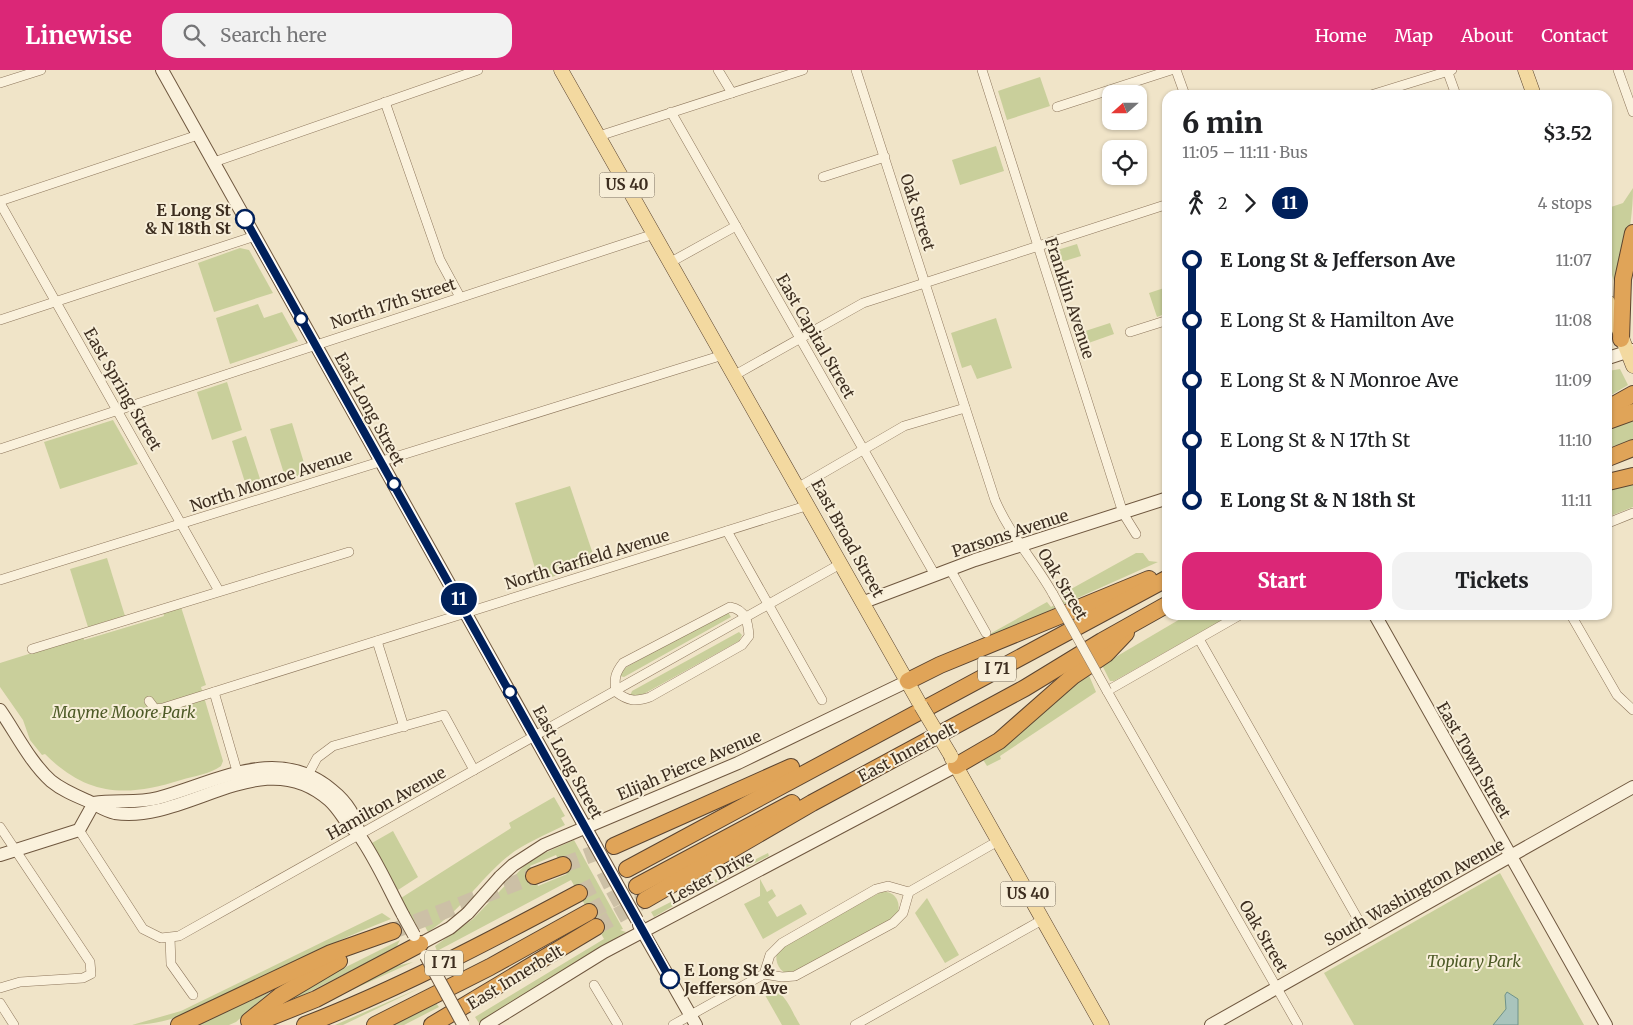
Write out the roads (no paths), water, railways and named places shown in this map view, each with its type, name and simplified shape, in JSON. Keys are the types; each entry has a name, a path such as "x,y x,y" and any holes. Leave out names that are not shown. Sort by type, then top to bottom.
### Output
{"highway":[{"path":"1627,347 1623,279 1633,233"},
{"path":"1633,255 1633,264"},
{"path":"1612,415 1633,394"},
{"path":"1612,416 1633,412"},
{"path":"1612,457 1633,448"},
{"path":"1612,458 1633,455"},
{"path":"1612,481 1633,476"},
{"path":"910,685 940,665 1126,587 1162,574"},
{"name":"I 71","path":"627,869 775,787 893,726 1162,581"},
{"name":"East Innerbelt","path":"641,893 1025,688 1162,607"},
{"path":"953,761 999,741 1073,676 1106,654 1138,621"},
{"path":"614,846 742,791 863,734 893,726"},
{"path":"534,876 563,865"},
{"name":"I 71","path":"306,1025 459,956 579,893"},
{"path":"374,1025 589,912"},
{"name":"East Innerbelt","path":"432,1025 596,927"},
{"path":"179,1025 331,953 393,931 308,978 280,996 245,1025"},
{"path":"250,1025 348,984 420,945"},
{"path":"360,1025 415,1005"}],"main road":[{"name":"East Broad Street","path":"561,70 799,487 1102,1025"},
{"path":"1525,70 1532,90"},
{"path":"1612,311 1633,366"}],"street":[{"path":"0,83 41,70"},
{"name":"East Long Street","path":"162,70 693,1020"},
{"path":"214,162 478,70"},
{"path":"718,70 732,93"},
{"path":"599,136 803,70"},
{"name":"Oak Street","path":"856,70 1005,524 1021,544 1053,594 1298,1025"},
{"name":"Franklin Avenue","path":"982,70 1123,513 1136,534"},
{"path":"1057,107 1172,70"},
{"path":"1176,70 1183,90"},
{"path":"1387,90 1449,70 1455,90"},
{"path":"1618,70 1633,112"},
{"path":"386,102 440,260 460,297"},
{"name":"East Capital Street","path":"671,112 935,575"},
{"path":"0,202 198,135"},
{"path":"823,177 885,157"},
{"name":"East Spring Street","path":"0,202 219,591"},
{"path":"735,375 864,303 1162,206"},
{"path":"671,262 736,226"},
{"name":"North 17th Street","path":"0,449 654,234"},
{"path":"0,320 255,236"},
{"path":"1130,332 1162,322"},
{"path":"1612,356 1627,347"},
{"name":"North Monroe Avenue","path":"0,580 723,355"},
{"path":"799,487 864,451 904,426 966,408"},
{"name":"Parsons Avenue","path":"864,602 1021,544 1162,500"},
{"name":"North Garfield Avenue","path":"148,701 152,708 158,709 809,505"},
{"path":"1612,522 1633,513"},
{"path":"727,531 822,700"},
{"path":"32,648 349,552"},
{"name":"Hamilton Avenue","path":"170,938 182,934 616,692 842,563"},
{"path":"950,570 986,633"},
{"path":"730,607 739,609 746,617 749,636 742,645 650,697 638,701 628,700 616,692 614,680 616,671 623,663 730,607"},
{"path":"1107,691 1231,620"},
{"name":"East Town Street","path":"1378,620 1606,1025"},
{"path":"1574,620 1617,695 1633,710"},
{"path":"1199,638 1368,937"},
{"path":"377,641 404,727"},
{"name":"Elijah Pierce Avenue","path":"420,945 450,928 468,913 500,877 544,845 585,826 738,763 910,685"},
{"path":"214,692 239,778"},
{"path":"0,710 4,723 47,776 63,789 115,813 141,813 239,778 279,767 308,775 324,783 347,803 357,820 359,834"},
{"path":"308,775 317,758 325,750 444,715 474,770"},
{"name":"Lester Drive","path":"486,1025 604,952 640,926 953,761"},
{"path":"239,778 279,778 304,785 330,800 359,834 463,1025"},
{"name":"South Washington Avenue","path":"1211,1025 1633,787"},
{"path":"0,855 79,830 94,804"},
{"path":"0,827 90,962 91,974 83,978 20,982 0,988"},
{"path":"79,830 140,925 157,937 170,938 169,953 171,964 193,995"},
{"path":"764,974 782,978 795,976 893,923 903,913 909,892 998,841"},
{"path":"673,1025 693,1020 764,974 770,955 782,942 876,889 888,886 909,892"},
{"path":"855,1025 1042,920"},
{"path":"594,984 618,1025"},
{"path":"0,1003 14,1025"}],"water":[{"path":"1507,992 1518,999 1518,1025 1493,1025 1506,1009 1505,995"}],"tunnel":[{"path":"563,865 614,846"},
{"path":"579,893 627,869"},
{"path":"393,931 534,876"},
{"path":"589,912 637,886"},
{"path":"596,927 645,900"}],"place":[{"name":"E Long St & N 18th St","path":"245,219"},
{"name":"E Long St & Jefferson Ave","path":"670,979"}],"park label":[{"name":"Mayme Moore Park","path":"124,712"},
{"name":"Topiary Park","path":"1474,961"}]}
